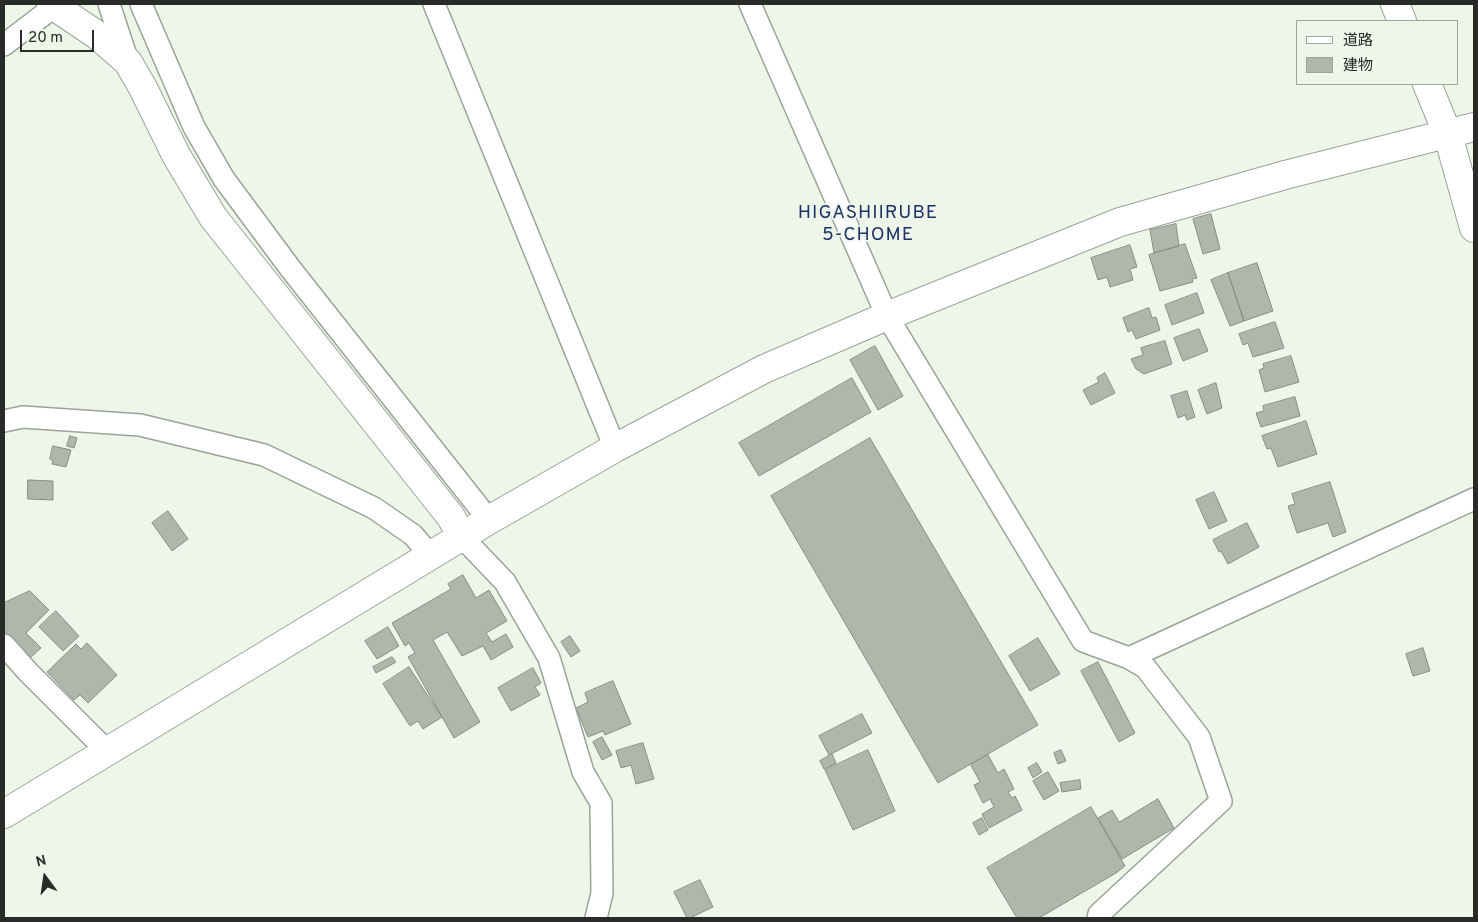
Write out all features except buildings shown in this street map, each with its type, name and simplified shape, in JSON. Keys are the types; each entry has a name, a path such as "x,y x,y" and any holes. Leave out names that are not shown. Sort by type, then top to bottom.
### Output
{"street":[{"path":"109,4 128,62 176,155 213,217 445,509 462,537 505,582 549,658 583,772 601,803 602,893 596,918"},
{"path":"140,4 194,127 224,179 290,268 490,520"},
{"path":"434,4 615,448"},
{"path":"750,4 887,316 1084,641 1129,658 1145,667 1198,737 1221,801 1099,914 1098,918"},
{"path":"1395,4 1402,20"},
{"path":"4,45 53,5 97,35 128,62"},
{"path":"1427,85 1448,135 1474,228"},
{"path":"4,814 430,555 615,448 764,369 887,316 1120,222 1285,176 1474,128"},
{"path":"4,421 23,418 140,425 264,455 374,508 413,535 430,555"},
{"path":"1129,658 1474,499"},
{"path":"4,645 28,672 108,751"}],"district":[{"name":"HIGASHIIRUBE 5-CHOME","path":"868,225"}]}
